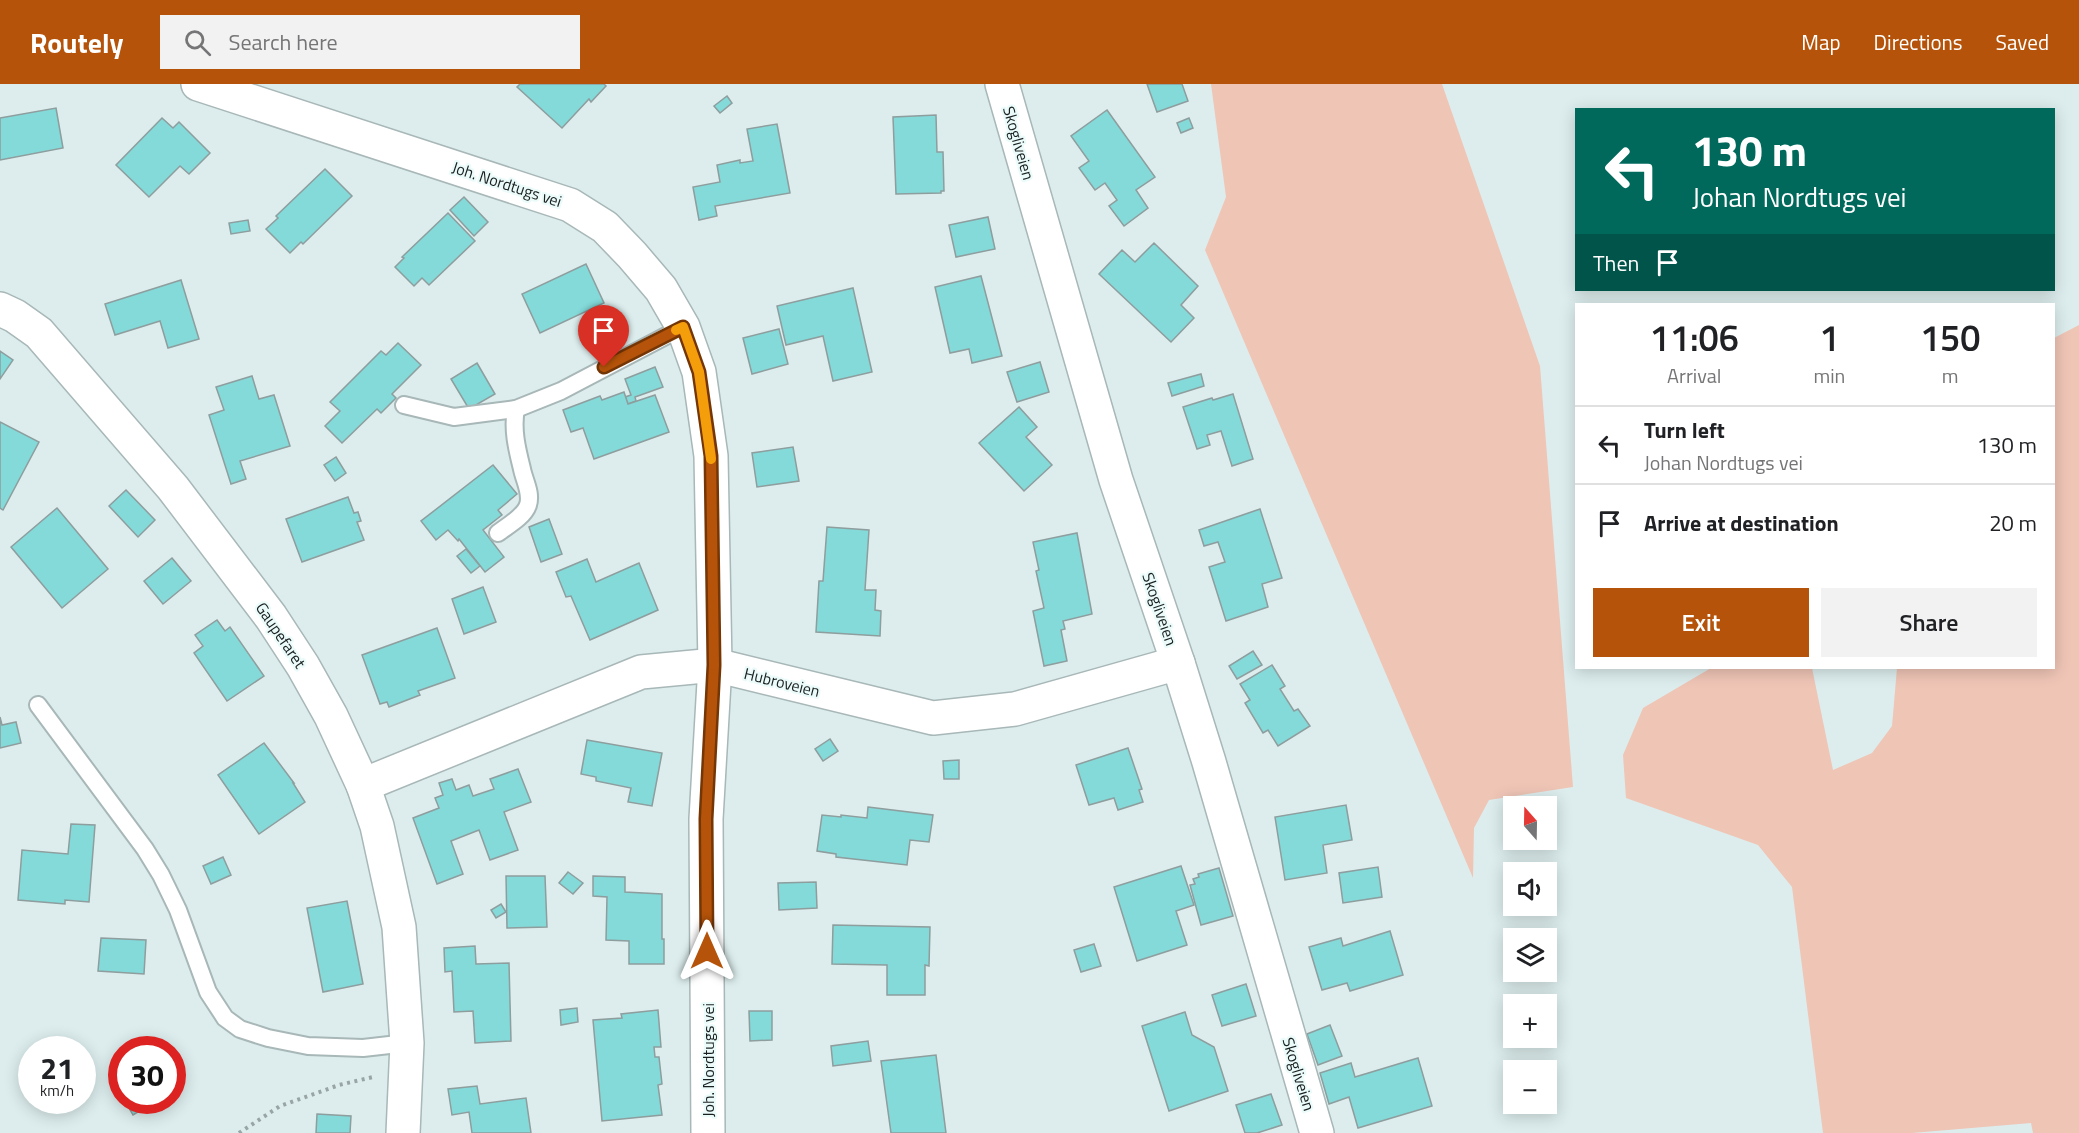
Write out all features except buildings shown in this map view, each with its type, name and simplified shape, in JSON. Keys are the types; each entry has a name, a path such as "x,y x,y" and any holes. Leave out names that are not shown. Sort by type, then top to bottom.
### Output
{"street":[{"name":"Joh. Nordtugs vei","path":"198,84 570,205 604,227 632,255 661,289 683,327 699,372 711,456 714,665 706,819 708,1133"},
{"name":"Skogliveien","path":"1002,84 1116,480 1209,762 1317,1133"},
{"name":"Gaupefaret","path":"0,309 15,316 39,333 173,488 271,616 331,716 363,785 385,859 399,927 404,977 407,1056 403,1133"},
{"name":"Hubroveien","path":"363,785 641,672 714,665 933,718 1015,709 1178,663"}],"lane":[{"path":"404,405 454,417 516,409 561,391 683,327"},
{"path":"498,534 517,519 528,506 529,491 522,470 513,425 516,409"},
{"path":"38,705 145,849 161,875 178,910 208,992 225,1018 240,1029 268,1038 308,1046 363,1048 407,1056"}],"path":[{"path":"239,1133 280,1106 339,1085 407,1056"}],"shaded area":[{"path":"1211,84 1442,84 1540,366 1573,787 1503,796 1489,800 1474,828 1473,878 1205,250 1226,197"},
{"path":"2079,325 2079,1133 2033,1133 2031,1123 1912,1133 1823,1133 1792,887 1758,845 1626,798 1623,755 1643,708 1709,669 1812,669 1833,770 1872,753 1892,726 1897,669 2055,669 2055,337"}],"slow traffic":[{"path":"676,330 683,327 699,372 711,459"}],"route":[{"path":"604,367 683,327 699,372 711,456 714,642 706,819 707,951"}]}
